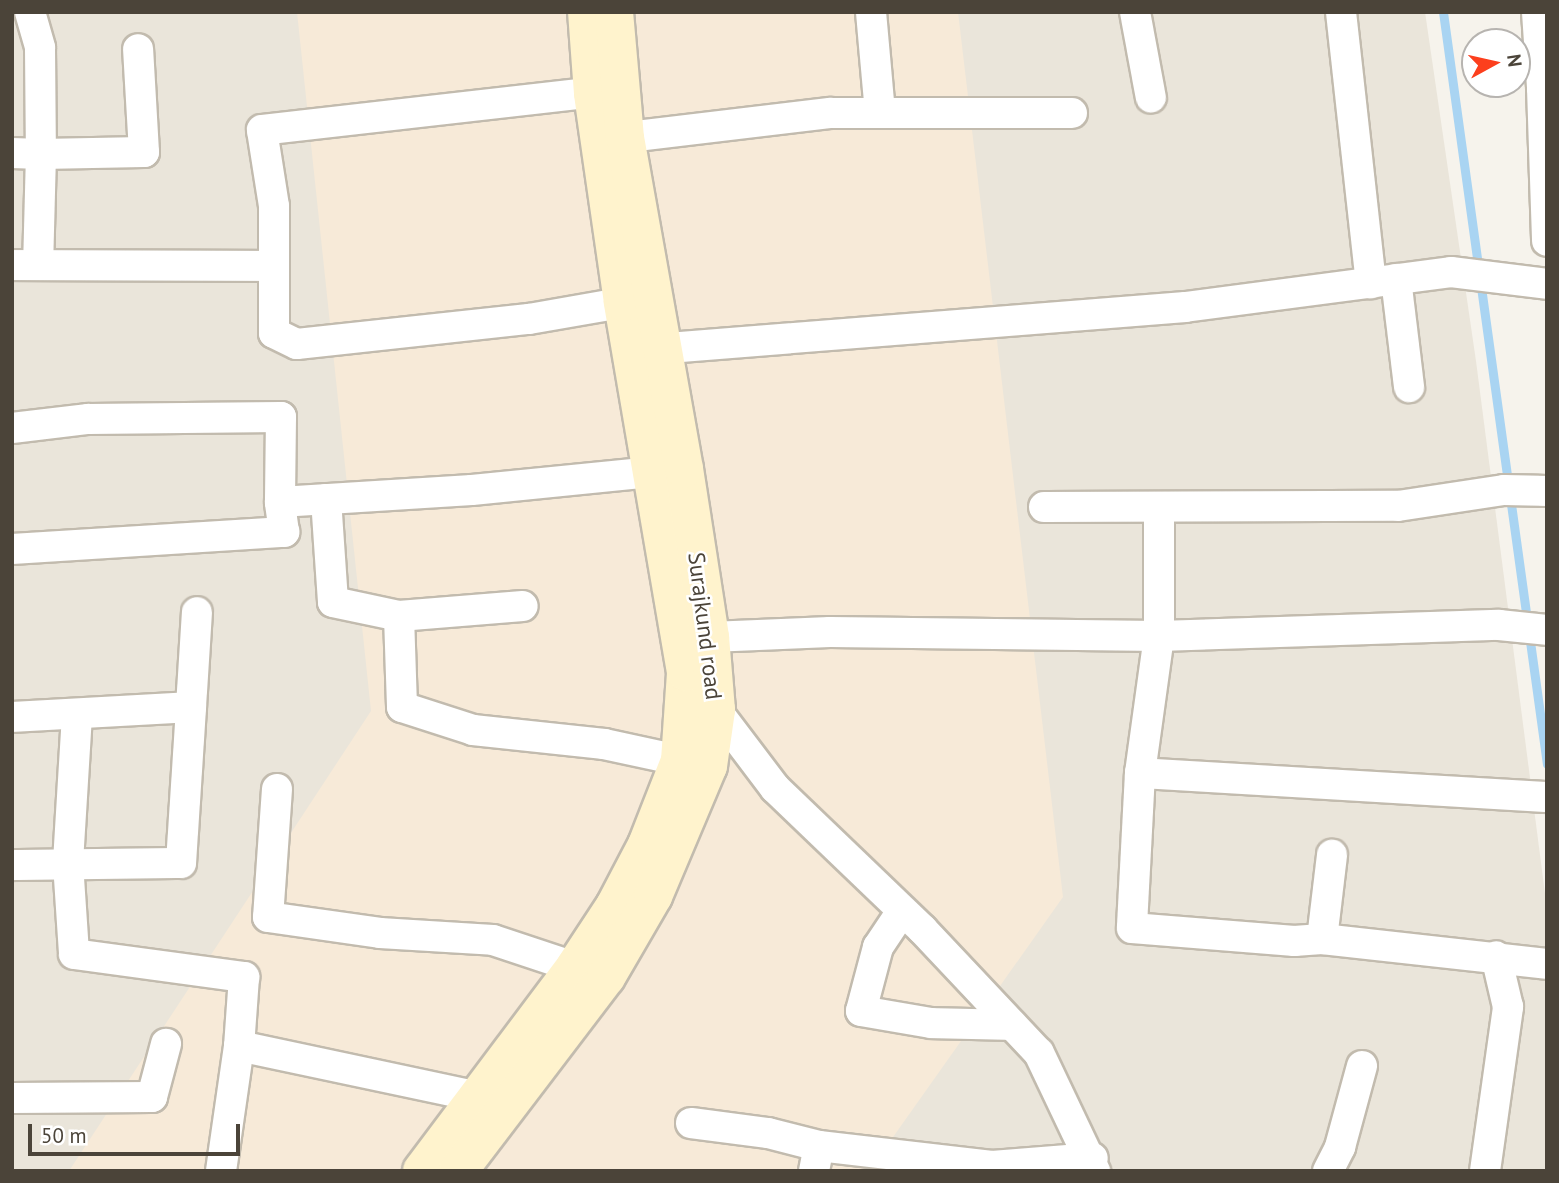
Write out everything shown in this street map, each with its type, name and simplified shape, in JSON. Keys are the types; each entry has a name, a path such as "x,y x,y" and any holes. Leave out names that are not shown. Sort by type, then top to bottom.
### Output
{"street":[{"path":"30,12 40,48 26,153 25,265 274,266"},
{"path":"587,12 607,91 262,130 274,206 274,332 297,344 529,319 637,300"},
{"name":"Surajkund road","path":"438,1168 653,896 694,764 701,708 695,639 612,139 607,91 614,12"},
{"path":"871,12 880,113"},
{"path":"1135,12 1151,98"},
{"path":"1341,12 1383,281 1409,387"},
{"path":"1537,12 1544,88 1547,240"},
{"path":"26,153 144,152 138,49"},
{"path":"612,139 831,113 1072,113"},
{"path":"1532,629 1159,636 830,632 695,639 653,472 648,349 1185,307 1383,281 1483,275 1547,284"},
{"path":"12,428 88,419 281,417 280,502 284,532 12,549"},
{"path":"280,502 472,491 653,472"},
{"path":"1044,507 1398,506 1525,490"},
{"path":"327,499 333,602 398,616 523,606"},
{"path":"1159,508 1159,636 1140,773 1132,928 1294,941 1322,939 1496,956 1547,964"},
{"path":"12,865 181,863 197,612"},
{"path":"398,616 402,707 473,730 604,744 694,764"},
{"path":"12,717 191,707"},
{"path":"691,1123 768,1133 817,1158 992,1166 1094,1165 1039,1053 902,911 775,788 701,708"},
{"path":"77,715 68,863 74,954 244,977 239,1046 221,1171"},
{"path":"1140,773 1544,796"},
{"path":"277,789 268,917 380,933 493,940 591,972 478,1097 438,1168"},
{"path":"1322,939 1332,855"},
{"path":"902,911 878,947 862,1012 931,1023 1013,1025"},
{"path":"1485,1171 1508,1007 1496,956"},
{"path":"12,1098 152,1097 166,1044"},
{"path":"239,1046 478,1097"},
{"path":"1328,1171 1340,1147 1362,1066"}],"shaded area":[{"path":"12,12 1425,12 1476,361 1547,909 1547,1171 12,1171"},
{"path":"297,12 958,12 1063,897 869,1171 69,1171 371,711"}],"waterway":[{"path":"1443,12 1547,764"}]}
